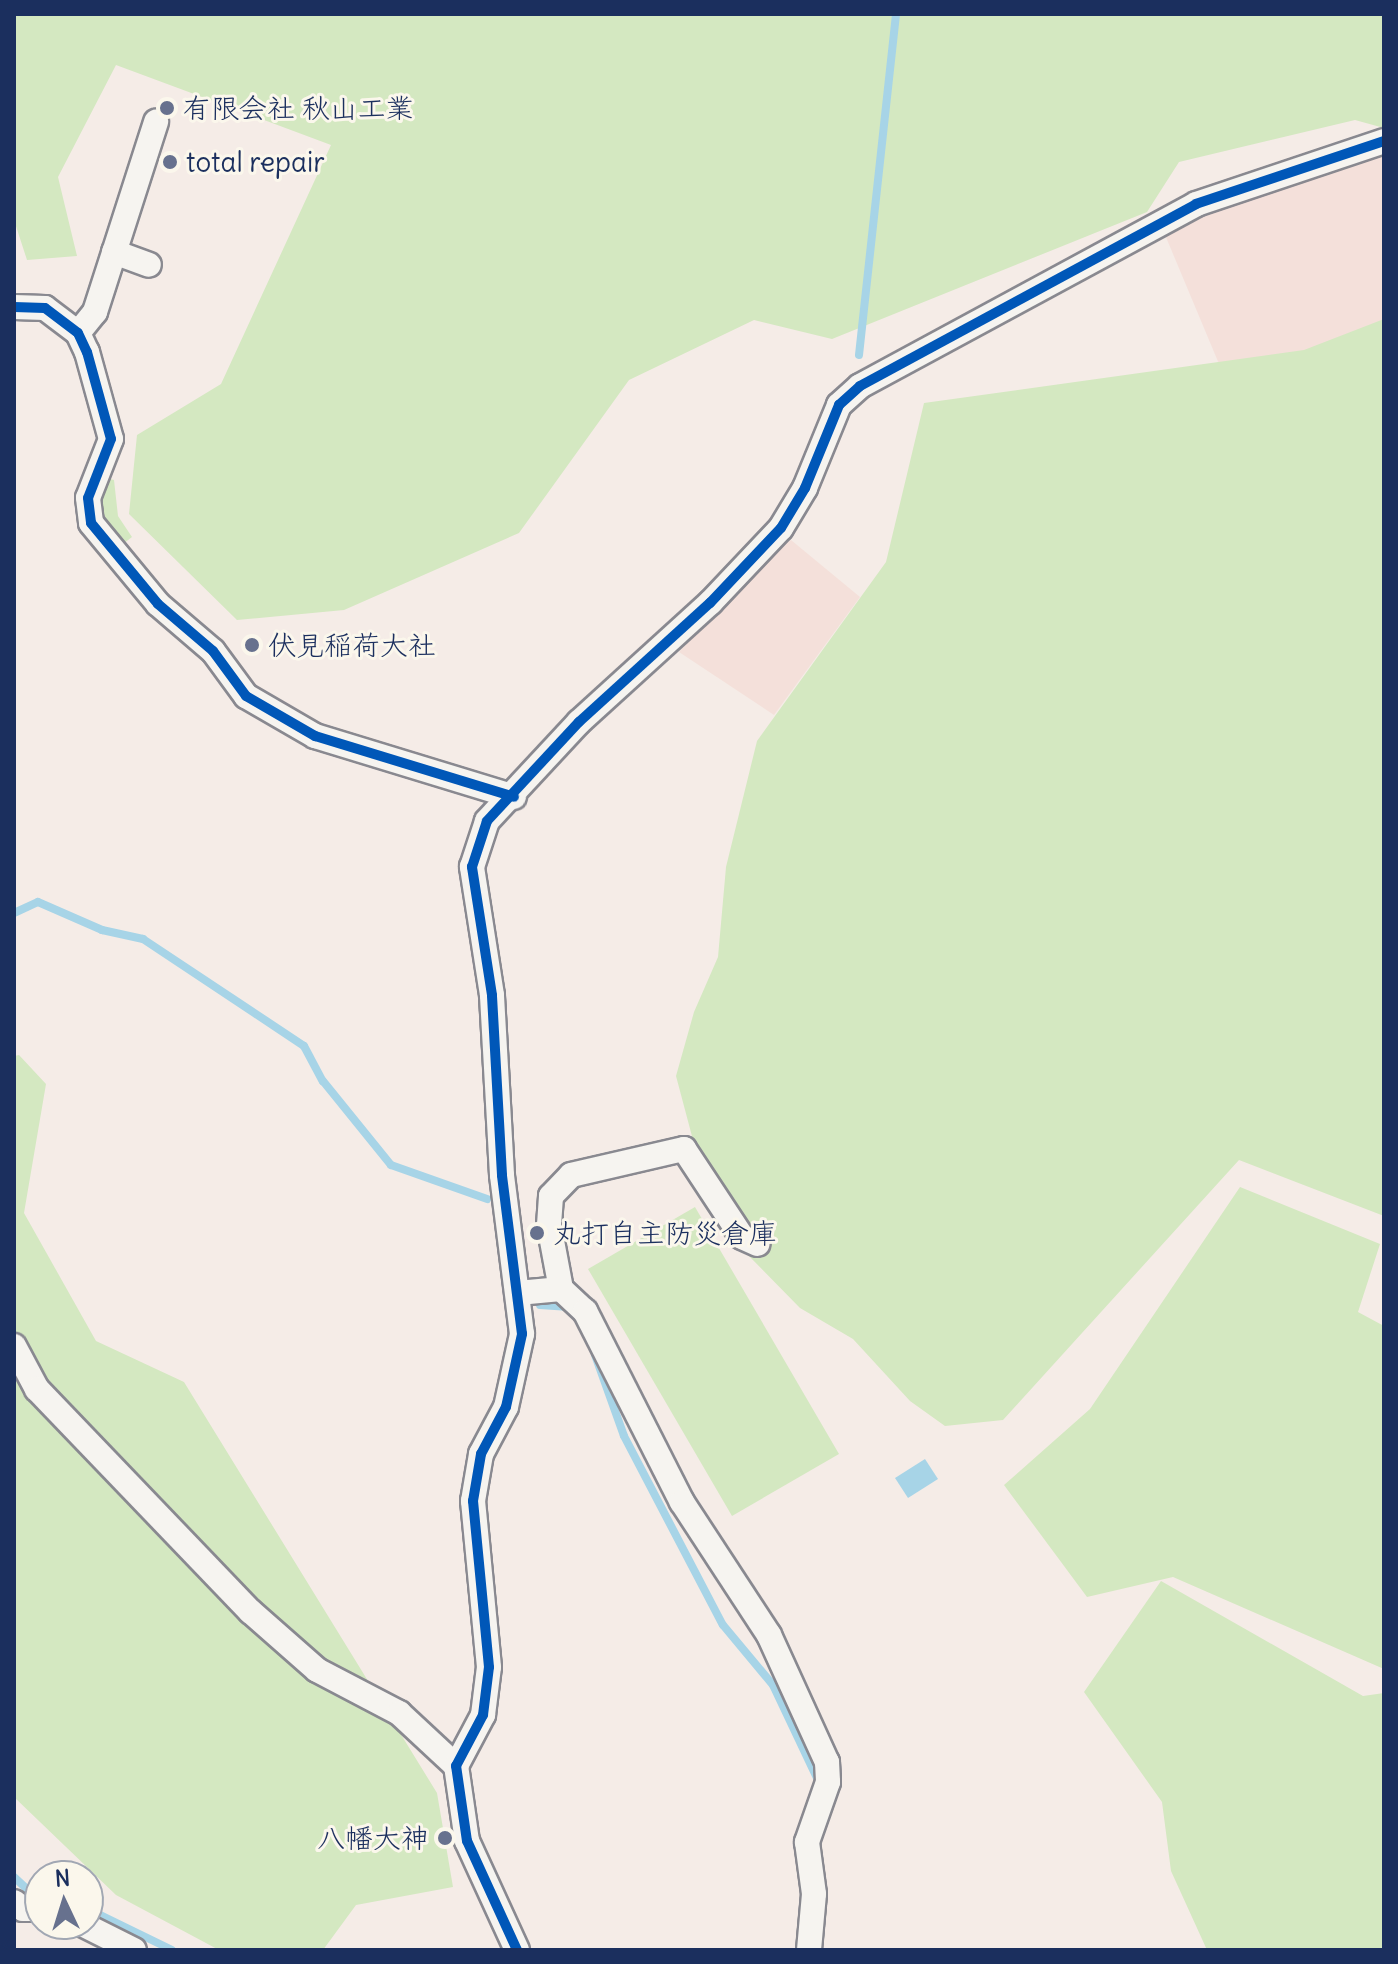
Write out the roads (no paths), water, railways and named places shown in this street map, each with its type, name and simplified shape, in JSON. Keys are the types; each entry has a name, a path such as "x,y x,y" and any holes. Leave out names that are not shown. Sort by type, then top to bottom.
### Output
{"street":[{"path":"78,333 95,312 156,122"},
{"path":"456,1766 476,1735 487,1700 486,1599 473,1501 481,1454 506,1407 519,1361 521,1292 503,1182 492,995 472,867 487,821 514,797 579,722 710,603 781,528 805,488 839,405 860,386 1196,204 1384,141"},
{"path":"114,252 149,265"},
{"path":"14,307 45,308 78,333 111,439 88,498 91,523 158,604 213,651 246,696 315,736 514,797"},
{"path":"758,1244 742,1237 684,1149 571,1175 551,1196 549,1225 558,1289 585,1311 669,1480 769,1635 827,1762 828,1782 807,1842 814,1894 809,1950"},
{"path":"521,1292 558,1289"},
{"path":"14,1346 22,1384 250,1611 317,1670 399,1713 456,1766 467,1841 517,1950"},
{"path":"104,1935 134,1950"}],"water":[{"path":"925,1459 938,1479 908,1498 895,1478"}],"waterway":[{"path":"859,355 896,14"},
{"path":"14,913 38,902 102,930 143,939 304,1046 323,1081 391,1165 487,1199"},
{"path":"540,1305 566,1307"},
{"path":"595,1355 624,1436 723,1625 773,1685 817,1778"},
{"path":"14,1877 24,1886"},
{"path":"104,1917 172,1950"}],"place":[{"name":"有限会社 秋山工業","path":"167,108"},
{"name":"total repair","path":"170,162"},
{"name":"伏見稲荷大社","path":"252,645"},
{"name":"丸打自主防災倉庫","path":"537,1233"},
{"name":"八幡大神","path":"445,1838"}]}
